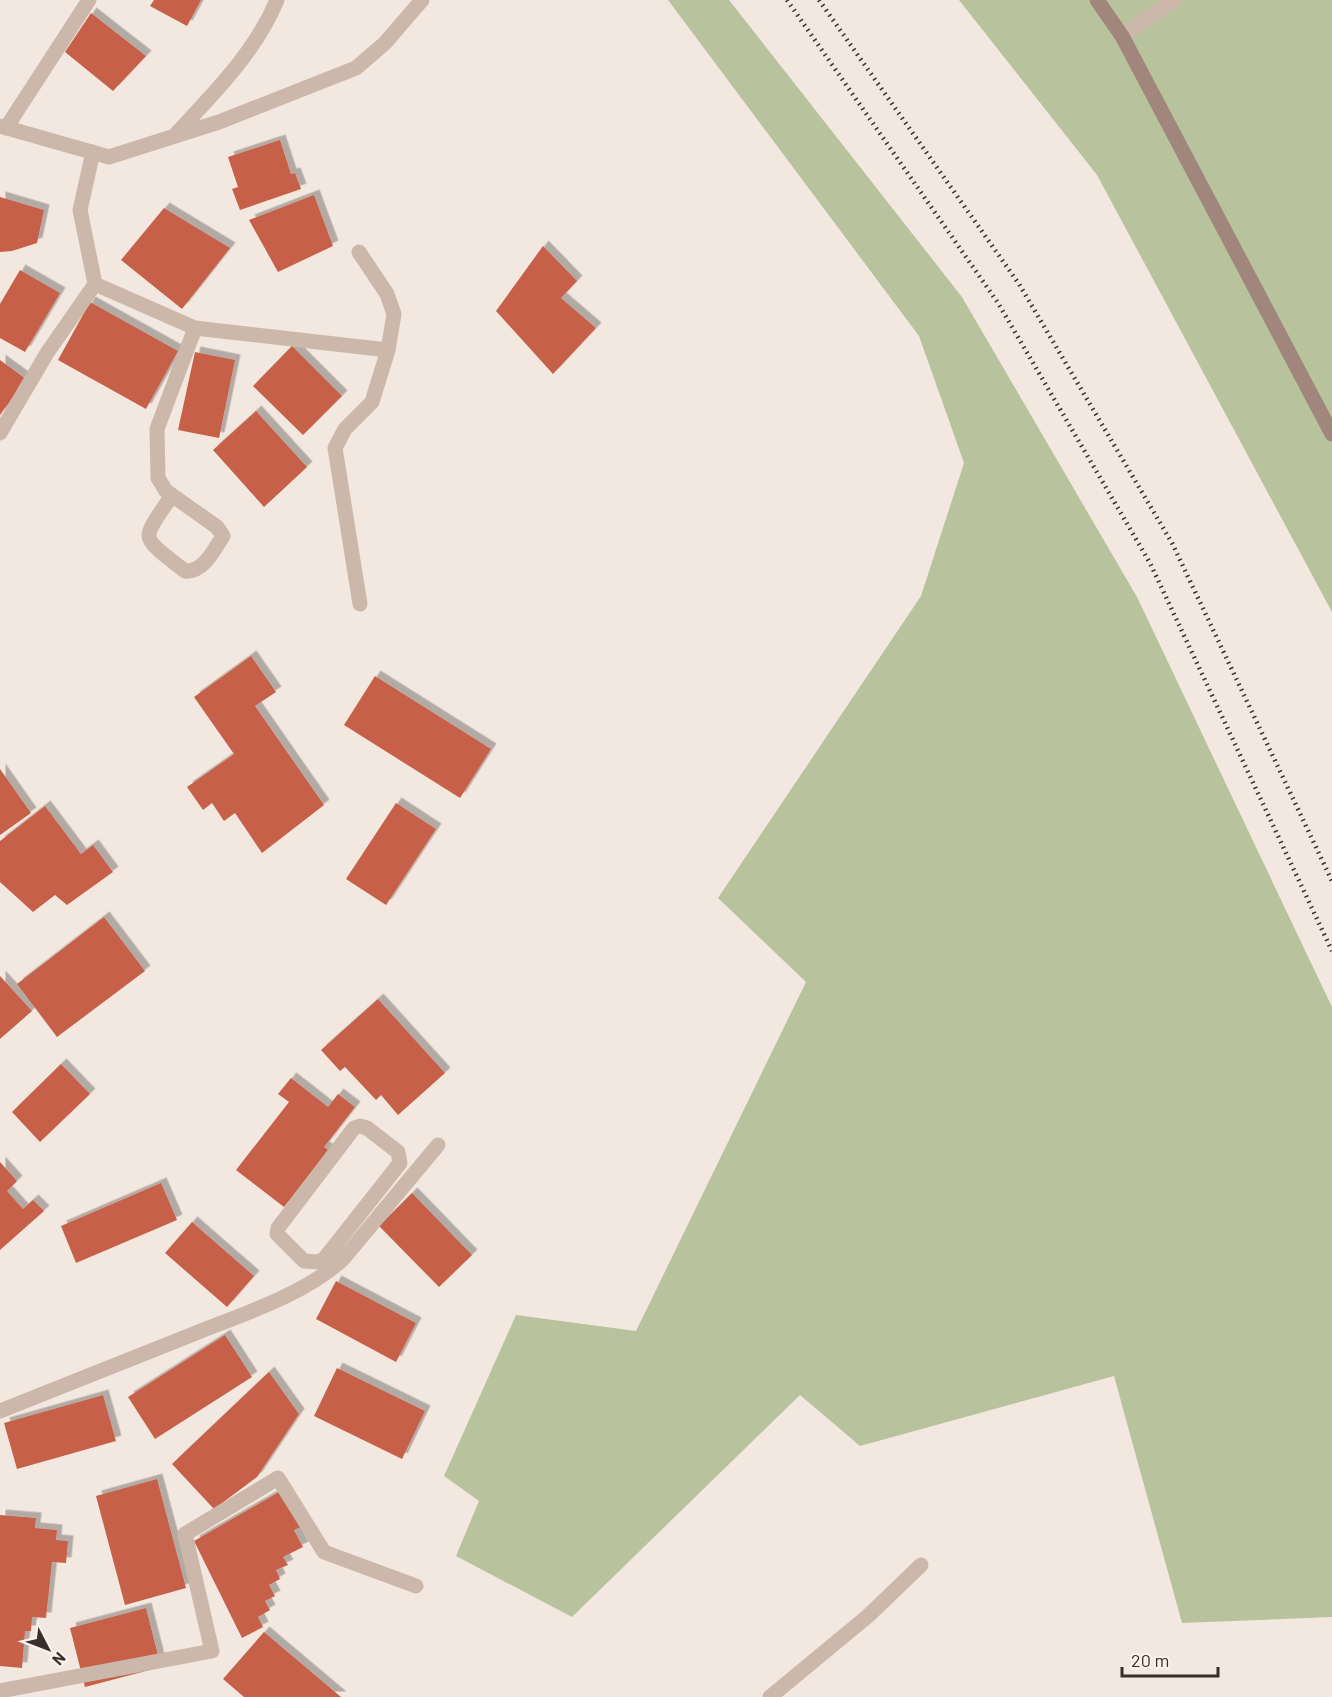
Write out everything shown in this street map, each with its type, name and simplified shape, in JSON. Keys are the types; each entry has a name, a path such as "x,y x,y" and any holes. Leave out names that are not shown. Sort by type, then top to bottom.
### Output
{"street":[{"path":"89,0 3,127 109,157 219,122 356,68 385,43 422,0"},
{"path":"174,136 236,68 270,18 277,0"},
{"path":"1097,0 1122,36 1332,434"},
{"path":"1122,36 1174,0"},
{"path":"0,433 47,353 94,284 80,210 93,152"},
{"path":"359,252 387,294 394,314 388,350 372,402 345,429 335,448 360,604"},
{"path":"94,284 195,328 388,350"},
{"path":"172,495 148,538 152,544 185,571 192,572 200,568 223,536 217,527 172,495 166,491 158,478 157,429 195,328"},
{"path":"360,1126 367,1128 398,1152 400,1163 396,1169 326,1258 319,1262 304,1261 277,1234 278,1228 354,1128 360,1126"},
{"path":"0,1411 311,1285 328,1274 342,1260 438,1145"},
{"path":"396,1169 409,1179"},
{"path":"4,1693 212,1650 185,1534 278,1478 324,1552 416,1586"},
{"path":"770,1697 868,1616 921,1565"}],"green space":[{"path":"668,0 729,0 962,297 1137,597 1332,1007 1332,1617 1182,1623 1114,1376 860,1446 800,1395 572,1617 456,1556 479,1501 444,1476 516,1315 636,1331 806,982 718,898 921,596 964,463 919,336"},
{"path":"959,0 1332,0 1332,612 1097,175"}],"building":[{"path":"154,0 201,0 187,26 150,6"},
{"path":"91,13 146,56 113,91 65,52"},
{"path":"280,140 291,174 295,173 301,189 240,210 232,189 238,187 228,157"},
{"path":"314,195 333,246 278,272 249,220"},
{"path":"0,197 44,210 37,243 12,251 0,252"},
{"path":"164,208 230,248 182,309 121,260"},
{"path":"543,246 577,281 561,298 596,328 553,374 496,311"},
{"path":"20,270 60,293 25,352 0,338 0,304"},
{"path":"90,302 178,351 146,409 58,360"},
{"path":"292,346 342,396 303,435 253,386"},
{"path":"195,352 235,360 219,438 178,430"},
{"path":"0,360 26,379 0,415"},
{"path":"256,411 307,467 264,507 213,450"},
{"path":"251,656 276,692 255,706 324,805 262,853 235,813 224,821 212,803 203,810 187,787 234,754 194,697"},
{"path":"375,676 491,749 460,798 344,725"},
{"path":"0,769 31,813 0,835"},
{"path":"396,803 436,829 386,905 346,879"},
{"path":"45,806 81,854 93,845 113,872 67,905 55,895 33,912 0,882 0,841"},
{"path":"104,917 145,971 57,1037 17,984"},
{"path":"0,976 32,1011 0,1039"},
{"path":"378,999 445,1073 398,1115 381,1095 376,1100 345,1067 340,1071 321,1050"},
{"path":"61,1064 90,1094 40,1142 12,1112"},
{"path":"291,1078 328,1107 338,1094 355,1107 324,1147 328,1150 284,1207 236,1170 289,1102 278,1094"},
{"path":"0,1162 17,1181 7,1191 23,1209 33,1200 44,1211 0,1250"},
{"path":"161,1183 177,1220 76,1263 61,1226"},
{"path":"412,1193 472,1255 439,1287 379,1226"},
{"path":"192,1222 254,1276 227,1307 165,1253"},
{"path":"336,1281 416,1323 396,1362 316,1319"},
{"path":"225,1335 252,1377 155,1439 128,1397"},
{"path":"337,1368 425,1411 402,1459 314,1416"},
{"path":"269,1372 299,1414 257,1477 214,1509 172,1464"},
{"path":"103,1395 116,1441 17,1469 4,1423"},
{"path":"157,1479 186,1588 125,1605 96,1496"},
{"path":"279,1492 301,1527 294,1530 303,1547 283,1557 288,1565 276,1570 280,1579 269,1585 275,1596 265,1601 270,1610 258,1617 263,1627 242,1638 194,1541"},
{"path":"0,1515 36,1518 35,1528 57,1530 56,1540 68,1541 66,1563 52,1562 46,1618 32,1617 31,1631 25,1631 22,1668 0,1666"},
{"path":"146,1608 161,1667 85,1687 70,1628"},
{"path":"264,1632 341,1697 244,1697 223,1679"}],"railway":[{"path":"787,0 998,303 1150,563 1332,951"},
{"path":"819,0 1019,284 1172,543 1332,881"}]}
